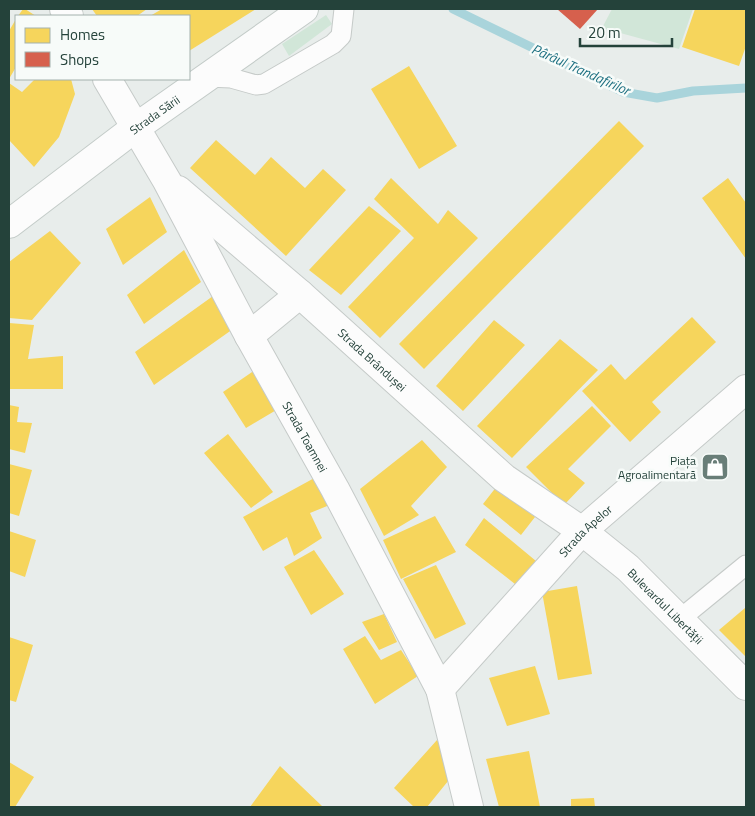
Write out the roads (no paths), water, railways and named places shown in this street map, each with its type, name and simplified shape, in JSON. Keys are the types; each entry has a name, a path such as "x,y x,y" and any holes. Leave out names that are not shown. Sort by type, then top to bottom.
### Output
{"street":[{"name":"Strada Sării","path":"9,224 135,128 304,9"},
{"name":"Strada Toamnei","path":"108,80 167,181 249,336 336,489 440,688 468,807"},
{"name":"Strada Brândușei","path":"167,181 300,294 504,478 582,531"},
{"path":"249,336 300,294"},
{"name":"Strada Apelor","path":"440,688 582,531 746,389"},
{"name":"Bulevardul Libertății","path":"582,531 628,568 746,686"}],"lane":[{"path":"207,77 231,78 256,86 264,84 337,40 343,28 344,9"},
{"path":"680,619 746,566"}],"waterway":[{"name":"Pârâul Trandafirilor","path":"453,9 623,92 657,98 693,91 746,88"}],"place":[{"name":"Piața Agroalimentară","path":"715,467"}]}
